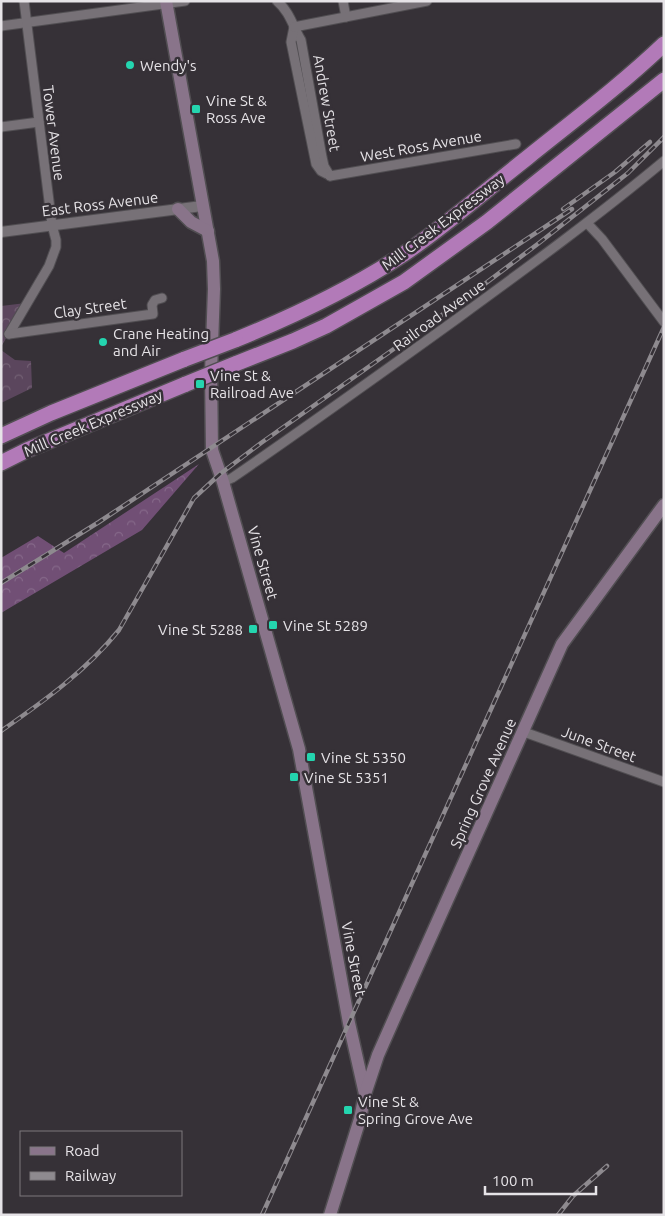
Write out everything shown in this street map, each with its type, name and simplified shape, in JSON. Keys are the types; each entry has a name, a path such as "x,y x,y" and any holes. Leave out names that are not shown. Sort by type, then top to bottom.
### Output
{"highway":[{"name":"Mill Creek Expressway","path":"1,436 51,413 235,340 321,302 376,272 439,229 607,95 664,44"},
{"name":"Mill Creek Expressway","path":"1,464 27,450 293,341 326,326 404,282 487,222 664,80"},
{"path":"1,474 31,456 54,439"}],"main road":[{"name":"Vine Street","path":"166,3 213,262 212,450 223,482 299,749 349,1023 366,1094 330,1215"},
{"path":"178,209 191,222 208,231"},
{"name":"Spring Grove Avenue","path":"366,1094 378,1055 562,644 664,505"}],"street":[{"name":"Tower Avenue","path":"9,334 50,266 56,247 24,1"},
{"path":"1,26 185,1"},
{"path":"277,1 289,14 294,27 427,1"},
{"path":"343,1 346,17"},
{"name":"Andrew Street","path":"294,27 291,42 316,164 321,171 330,176"},
{"path":"1,128 39,122"},
{"name":"West Ross Avenue","path":"330,176 516,144"},
{"name":"Railroad Avenue","path":"223,482 232,478 280,445 399,361 587,224 664,161"},
{"name":"East Ross Avenue","path":"1,232 202,206"},
{"path":"587,224 602,239 664,322"},
{"name":"Clay Street","path":"9,334 153,314 152,305 155,300 162,298"},
{"name":"June Street","path":"524,732 664,782"}],"green space":[{"path":"26,303 1,347 1,306"},
{"path":"1,350 15,360 31,361 32,388 1,403"},
{"path":"199,464 142,530 1,613 1,558 38,536 64,553"}],"railway":[{"path":"1,731 49,697 93,659 119,630 194,498 220,474 470,295 539,243 628,173 664,137"},
{"path":"563,209 615,172 650,142"},
{"path":"1,583 99,522 572,209"},
{"path":"262,1215 664,327"},
{"path":"558,1215 573,1196 607,1166"}],"place":[{"name":"Wendy's","path":"130,65"},
{"name":"Vine St & Ross Ave","path":"196,109"},
{"name":"Crane Heating and Air","path":"103,342"},
{"name":"Vine St & Railroad Ave","path":"200,384"},
{"name":"Vine St 5289","path":"273,625"},
{"name":"Vine St 5288","path":"253,629"},
{"name":"Vine St 5350","path":"311,757"},
{"name":"Vine St 5351","path":"294,777"},
{"name":"Vine St & Spring Grove Ave","path":"348,1110"}]}
